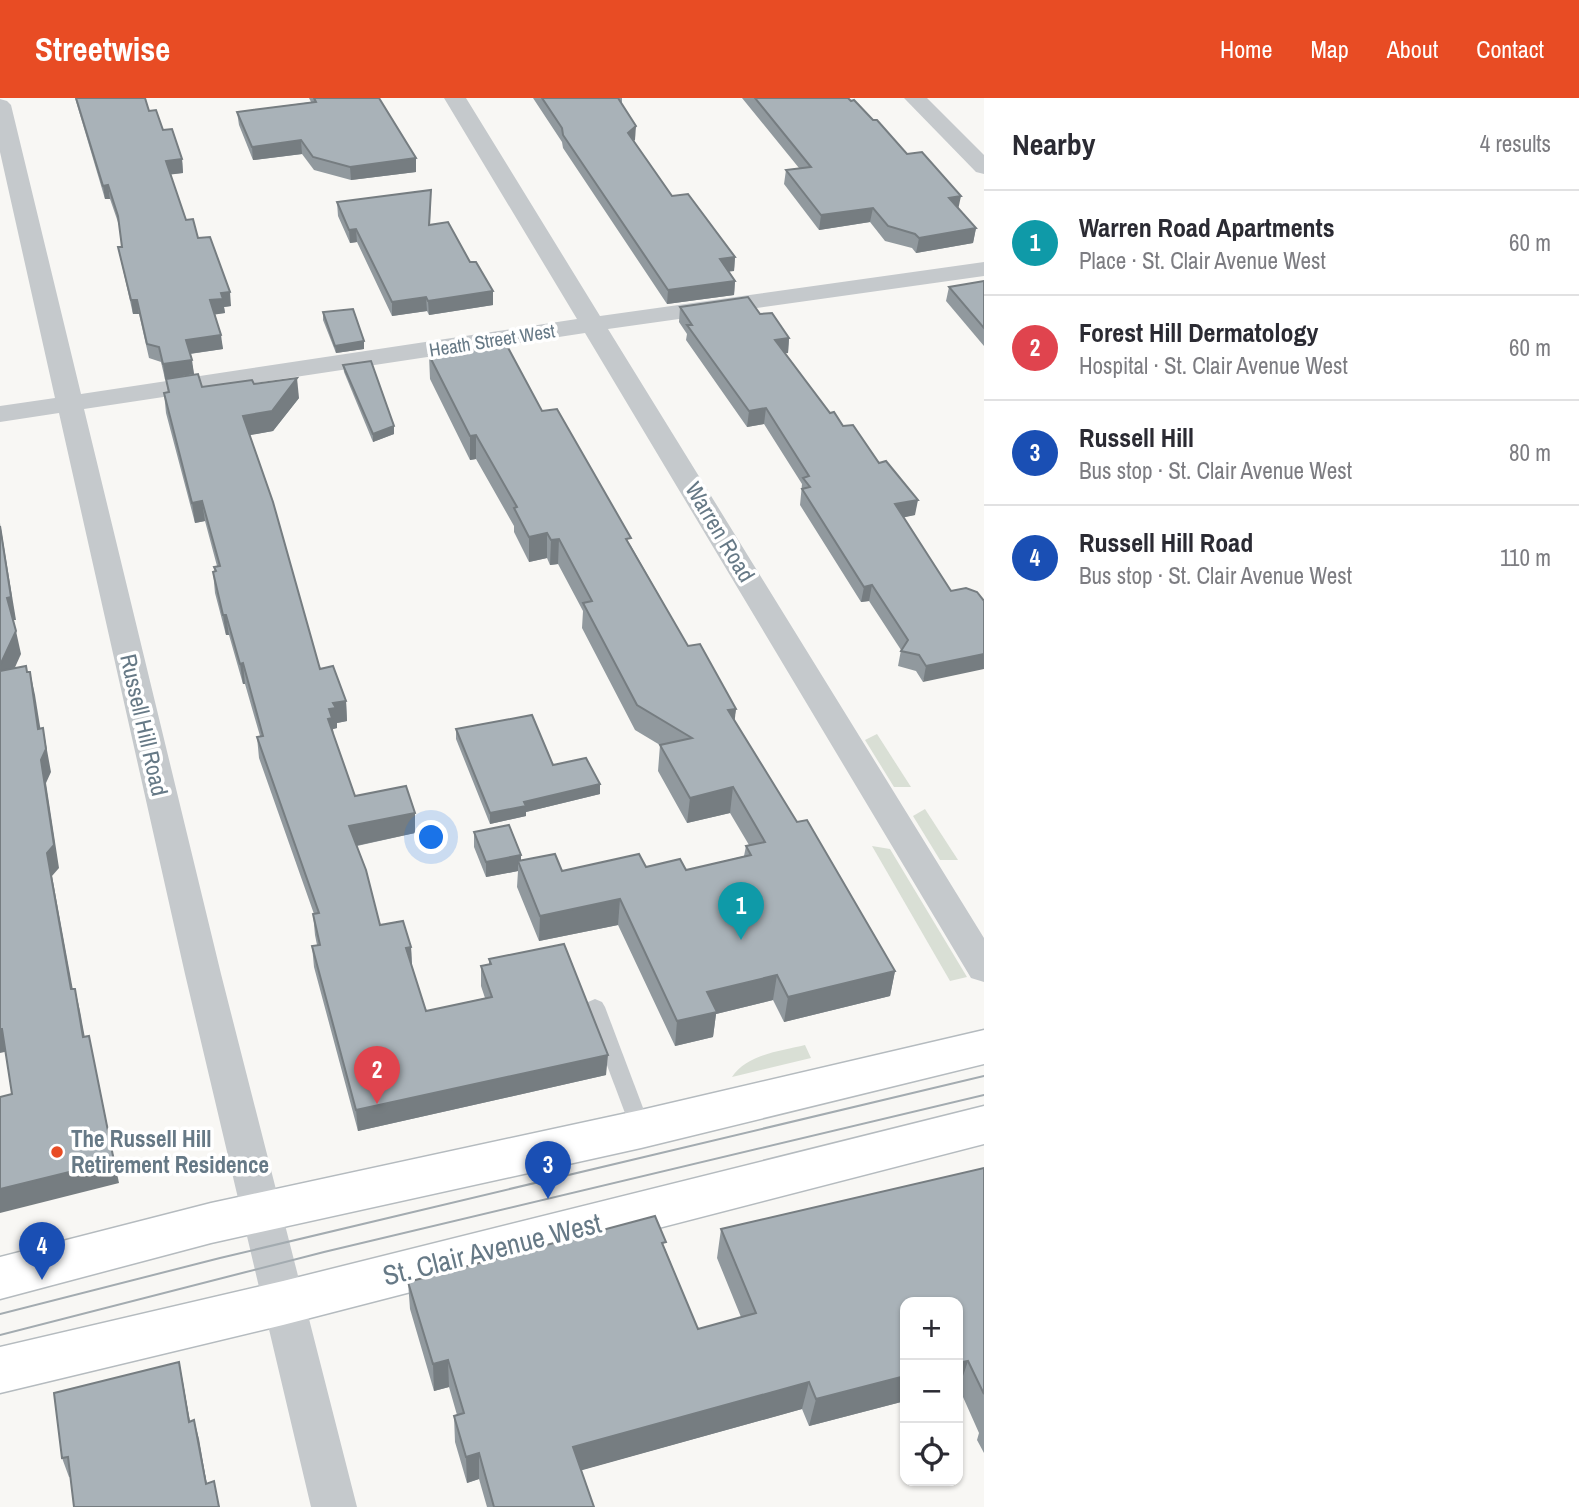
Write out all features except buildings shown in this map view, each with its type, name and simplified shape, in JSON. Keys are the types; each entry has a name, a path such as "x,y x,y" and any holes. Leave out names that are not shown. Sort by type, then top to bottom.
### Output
{"main road":[{"path":"0,1278 260,1213 641,1129 984,1047"},
{"name":"St. Clair Avenue West","path":"0,1370 283,1303 984,1125"}],"street":[{"name":"Warren Road","path":"454,98 984,968"},
{"path":"915,98 984,167"},
{"name":"Russell Hill Road","path":"0,105 260,1213 334,1507"},
{"name":"Heath Street West","path":"0,414 593,324 984,269"}],"lane":[{"path":"595,1007 641,1129"}],"shaded area":[{"path":"877,734 911,787 894,787 865,740"},
{"path":"925,809 958,860 940,860 913,816"},
{"path":"872,846 890,849 967,977 950,981"},
{"path":"805,1045 811,1058 732,1077 738,1069 755,1058"}],"tram line":[{"path":"0,1314 220,1258 984,1076"},
{"path":"0,1335 324,1252 984,1095"}],"place":[{"name":"Warren Road Apartments","path":"741,940"},
{"name":"Forest Hill Dermatology","path":"377,1104"},
{"name":"The Russell Hill Retirement Residence","path":"57,1152"},
{"name":"Russell Hill","path":"548,1199"},
{"name":"Russell Hill Road","path":"42,1280"}]}
